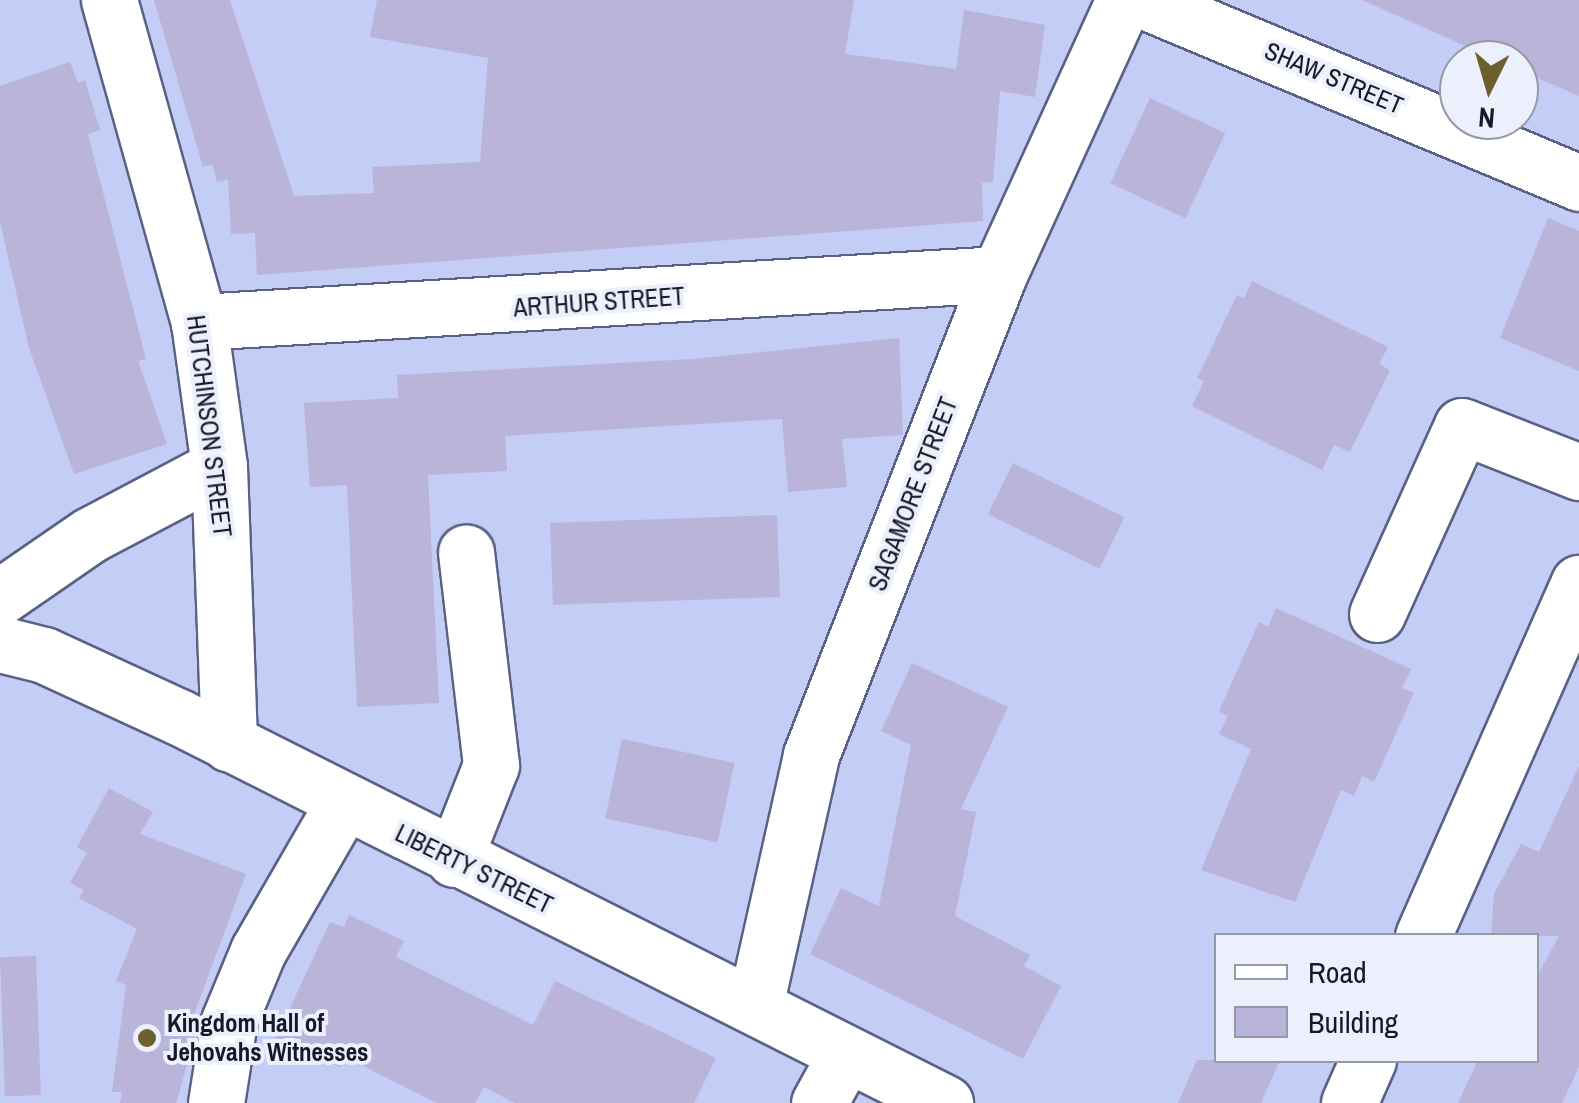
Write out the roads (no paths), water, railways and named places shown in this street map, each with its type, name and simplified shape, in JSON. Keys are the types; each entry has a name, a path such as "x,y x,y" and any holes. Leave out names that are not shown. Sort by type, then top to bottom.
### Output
{"street":[{"name":"HUTCHINSON STREET","path":"109,0 200,322 219,467 229,744"},
{"name":"SAGAMORE STREET","path":"755,1006 812,756 999,274 1124,0"},
{"name":"SHAW STREET","path":"1142,0 1579,183"},
{"name":"ARTHUR STREET","path":"200,322 999,274"},
{"path":"1377,614 1462,426 1579,472"},
{"path":"0,597 90,535 219,467"},
{"path":"454,859 491,764 466,552"},
{"path":"1424,933 1579,583"},
{"name":"LIBERTY STREET","path":"0,644 60,662 229,744 945,1103"},
{"path":"216,1103 229,1021 258,951 343,804"},
{"path":"819,1103 846,1054"},
{"path":"1349,1103 1367,1063"}],"place":[{"name":"Kingdom Hall of Jehovahs Witnesses","path":"147,1038"}]}
